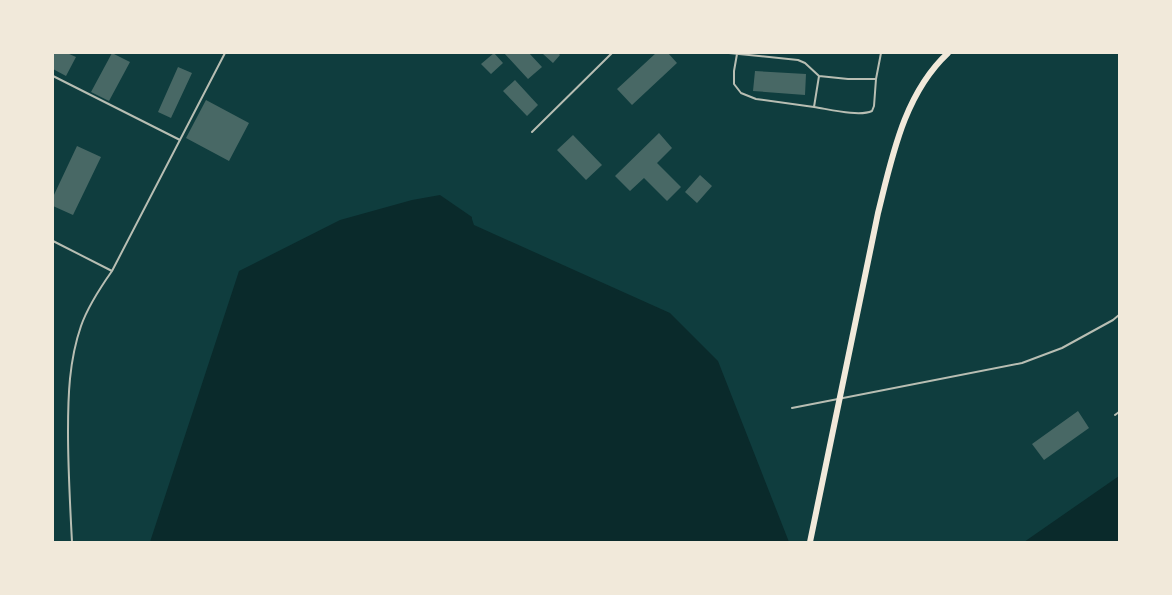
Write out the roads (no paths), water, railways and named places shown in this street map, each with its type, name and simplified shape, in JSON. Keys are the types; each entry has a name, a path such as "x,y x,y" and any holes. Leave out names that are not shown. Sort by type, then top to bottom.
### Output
{"highway":[{"path":"810,542 878,213 898,138 907,114 917,94 931,72 945,55"}],"lane":[{"path":"72,542 68,467 68,403 72,360 81,326 94,297 112,271 225,53"},
{"path":"532,132 612,53"},
{"path":"729,53 798,60 819,76 848,79 876,79"},
{"path":"737,54 734,71 734,84 741,93 756,99 857,113 867,113 872,111 874,106 876,79 881,53"},
{"path":"53,76 180,140"},
{"path":"814,107 819,76"},
{"path":"53,241 112,271"},
{"path":"792,408 1022,363 1062,348 1113,320 1119,314"},
{"path":"1115,415 1119,412"}],"water":[{"path":"440,195 472,217 474,225 670,313 718,361 789,542 150,542 239,271 340,220 412,200"},
{"path":"1119,476 1119,542 1024,542"}]}
